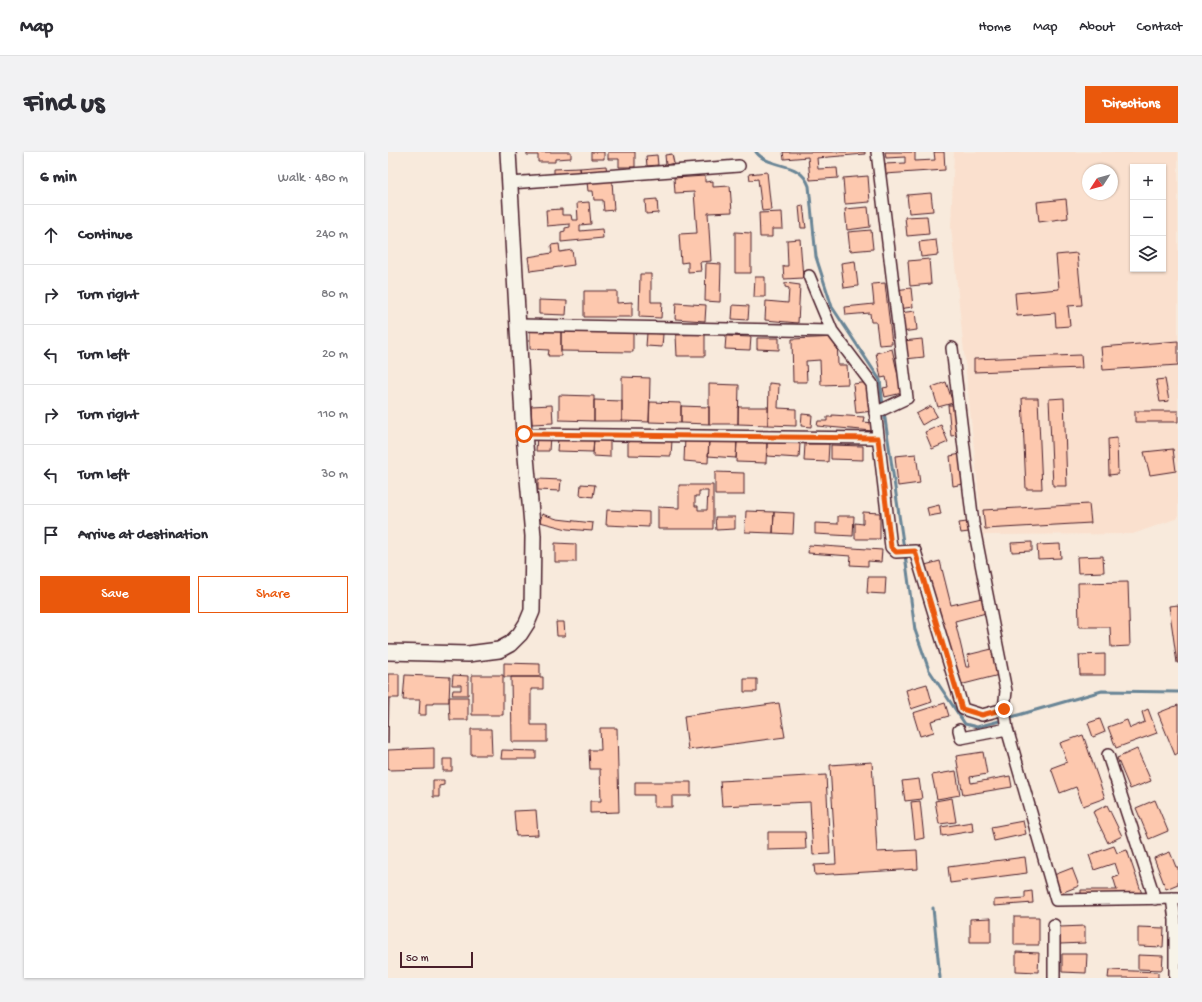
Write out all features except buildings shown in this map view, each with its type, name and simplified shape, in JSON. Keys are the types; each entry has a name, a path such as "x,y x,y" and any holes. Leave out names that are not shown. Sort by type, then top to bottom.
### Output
{"main road":[{"path":"388,652 468,654 499,650 510,644 527,623 532,611 533,536 524,434 508,152"}],"street":[{"path":"877,152 906,398 881,411"},
{"path":"510,183 739,166"},
{"path":"809,276 832,331 872,384 881,411 878,438 891,547 896,552 915,551 962,709 982,715 1004,709"},
{"path":"519,325 832,331"},
{"path":"952,348 973,523 1006,691 1004,709 1007,729 1056,900 1175,898 1175,978"},
{"path":"524,434 878,438"},
{"path":"958,730 961,738 1007,729"},
{"path":"1108,755 1155,899"},
{"path":"1054,925 1054,978"}],"shaded area":[{"path":"954,152 1178,152 1178,518 1133,534 983,535 951,227"}],"waterway":[{"path":"756,152 762,158 799,172 805,178 809,186 816,257 832,307 880,380 883,406"},
{"path":"884,412 904,549"},
{"path":"905,555 915,630 929,670 965,724 977,727 1003,720"},
{"path":"1008,718 1102,691 1178,692"},
{"path":"933,908 940,978"}],"route":[{"path":"524,434 878,438 891,547 896,552 915,551 962,709 982,715 1004,709"}]}
